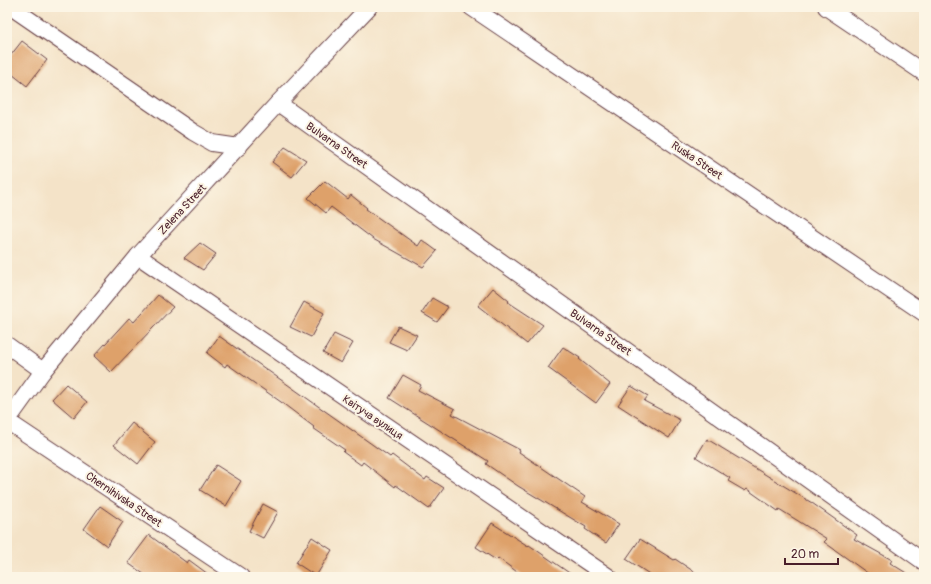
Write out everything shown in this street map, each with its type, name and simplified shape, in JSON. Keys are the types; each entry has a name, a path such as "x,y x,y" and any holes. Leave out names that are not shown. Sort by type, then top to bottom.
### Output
{"street":[{"path":"11,7 193,132 212,143 239,148"},
{"name":"Zelena Street","path":"7,421 43,371 138,256 239,148 278,103 369,7"},
{"name":"Ruska Street","path":"471,7 924,313"},
{"path":"826,7 924,73"},
{"name":"Bulvarna Street","path":"278,103 924,562"},
{"name":"Квітуча вулиця","path":"138,256 608,577"},
{"path":"7,345 43,371"},
{"name":"Chernihivska Street","path":"7,421 241,577"}],"building":[{"path":"22,41 47,60 27,86 7,70 7,60"},
{"path":"285,147 306,160 292,177 272,162"},
{"path":"325,181 348,199 351,195 367,208 366,209 418,246 422,240 437,251 423,267 373,239 331,207 326,213 308,198"},
{"path":"200,243 216,254 203,270 184,258"},
{"path":"493,288 509,301 508,302 543,325 527,344 478,306"},
{"path":"158,295 173,307 111,372 94,356 129,318 134,322"},
{"path":"432,298 448,307 437,322 422,313"},
{"path":"304,302 324,313 311,337 290,327"},
{"path":"398,326 417,335 407,350 389,342"},
{"path":"334,334 353,343 341,363 323,353"},
{"path":"219,336 390,457 392,455 425,480 427,477 444,488 429,509 396,485 395,487 363,462 361,465 343,452 345,450 313,428 314,427 281,402 227,364 225,367 207,353"},
{"path":"563,347 580,358 579,359 610,384 596,403 548,368"},
{"path":"403,375 421,385 418,390 455,409 452,414 520,450 519,452 585,497 582,502 619,524 606,543 585,529 586,527 518,486 486,464 488,461 389,398"},
{"path":"66,384 87,402 74,418 52,399"},
{"path":"631,386 648,396 644,401 680,420 669,438 618,405"},
{"path":"132,423 155,442 138,464 114,445"},
{"path":"707,439 812,503 857,535 854,539 892,560 890,563 913,577 873,577 824,542 827,539 779,509 778,511 747,489 745,491 728,481 730,478 696,457"},
{"path":"216,465 241,481 226,506 200,490"},
{"path":"263,504 278,512 263,538 249,531"},
{"path":"100,506 123,522 107,546 84,529"},
{"path":"492,523 528,546 529,545 575,577 524,577 498,558 496,560 476,547"},
{"path":"149,535 187,563 189,560 212,577 148,577 128,563"},
{"path":"312,537 332,550 316,576 296,563"},
{"path":"640,539 674,560 675,559 702,577 654,577 626,559"}]}
